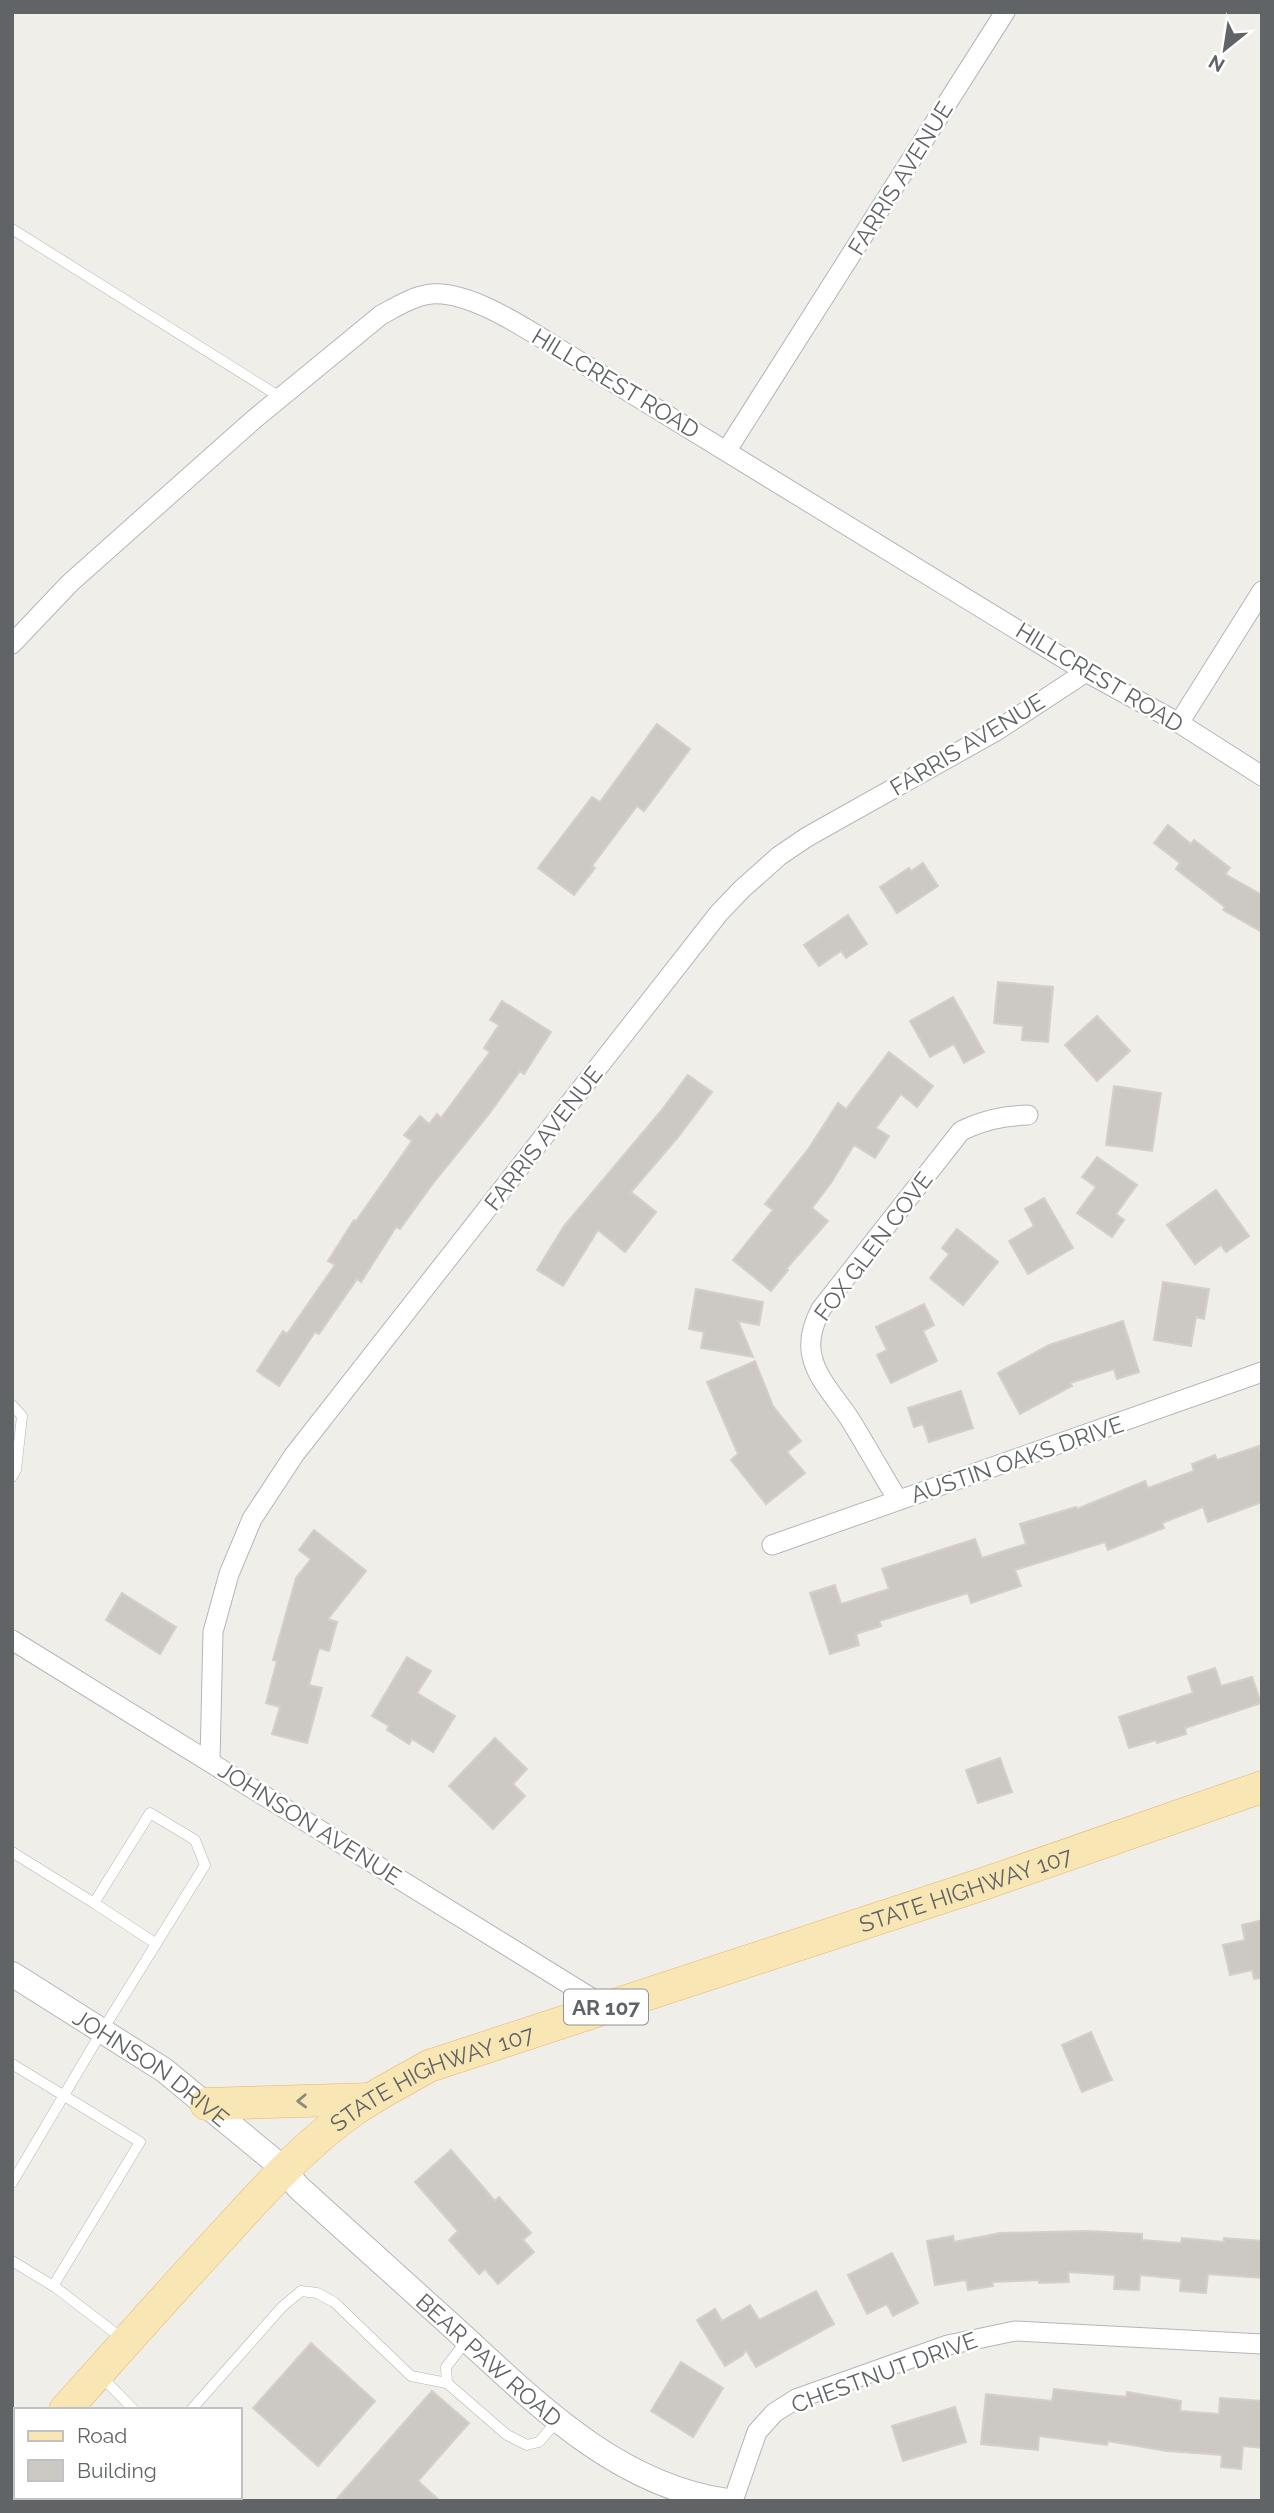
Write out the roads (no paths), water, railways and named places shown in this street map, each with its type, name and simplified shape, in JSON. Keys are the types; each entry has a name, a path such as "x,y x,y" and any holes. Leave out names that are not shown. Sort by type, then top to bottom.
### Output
{"main road":[{"name":"STATE HIGHWAY 107","path":"67,2408 284,2169 310,2144 370,2099 429,2066 999,1878 1262,1787"},
{"path":"206,2105 370,2099"}],"street":[{"name":"FARRIS AVENUE","path":"727,450 1005,12"},
{"name":"HILLCREST ROAD","path":"12,644 70,583 281,397 381,315 400,304 431,294 460,298 487,308 727,450 1086,672 1179,723 1262,776"},
{"path":"1179,723 1262,591"},
{"name":"FARRIS AVENUE","path":"209,1760 212,1632 229,1574 251,1518 294,1455 678,964 742,889 779,856 807,837 996,731 1086,672"},
{"name":"FOX GLEN COVE","path":"898,1500 817,1371 811,1355 814,1322 961,1131 985,1120 1028,1115"},
{"name":"AUSTIN OAKS DRIVE","path":"772,1545 1262,1372"},
{"name":"JOHNSON AVENUE","path":"12,1640 606,2007"},
{"name":"JOHNSON DRIVE","path":"12,1974 164,2070 284,2169"},
{"name":"BEAR PAW ROAD","path":"284,2169 298,2187 558,2419 630,2469 654,2481 680,2491 727,2501"},
{"name":"CHESTNUT DRIVE","path":"733,2501 757,2432 774,2413 796,2399 948,2345 1015,2331 1262,2344"}],"lane":[{"path":"12,229 281,397"},
{"path":"12,1405 22,1416 16,1471 12,1477"},
{"path":"12,2183 155,1943 205,1865 195,1840 150,1813 94,1903"},
{"path":"12,1852 155,1943"},
{"path":"12,2064 140,2142 53,2286"},
{"path":"12,2261 53,2286 126,2342"},
{"path":"193,2408 282,2307 301,2291 317,2292 334,2302 411,2376 447,2383 507,2435 527,2445 539,2442 558,2419"},
{"path":"447,2383 446,2367 467,2340"},
{"path":"98,2373 132,2408"}]}
